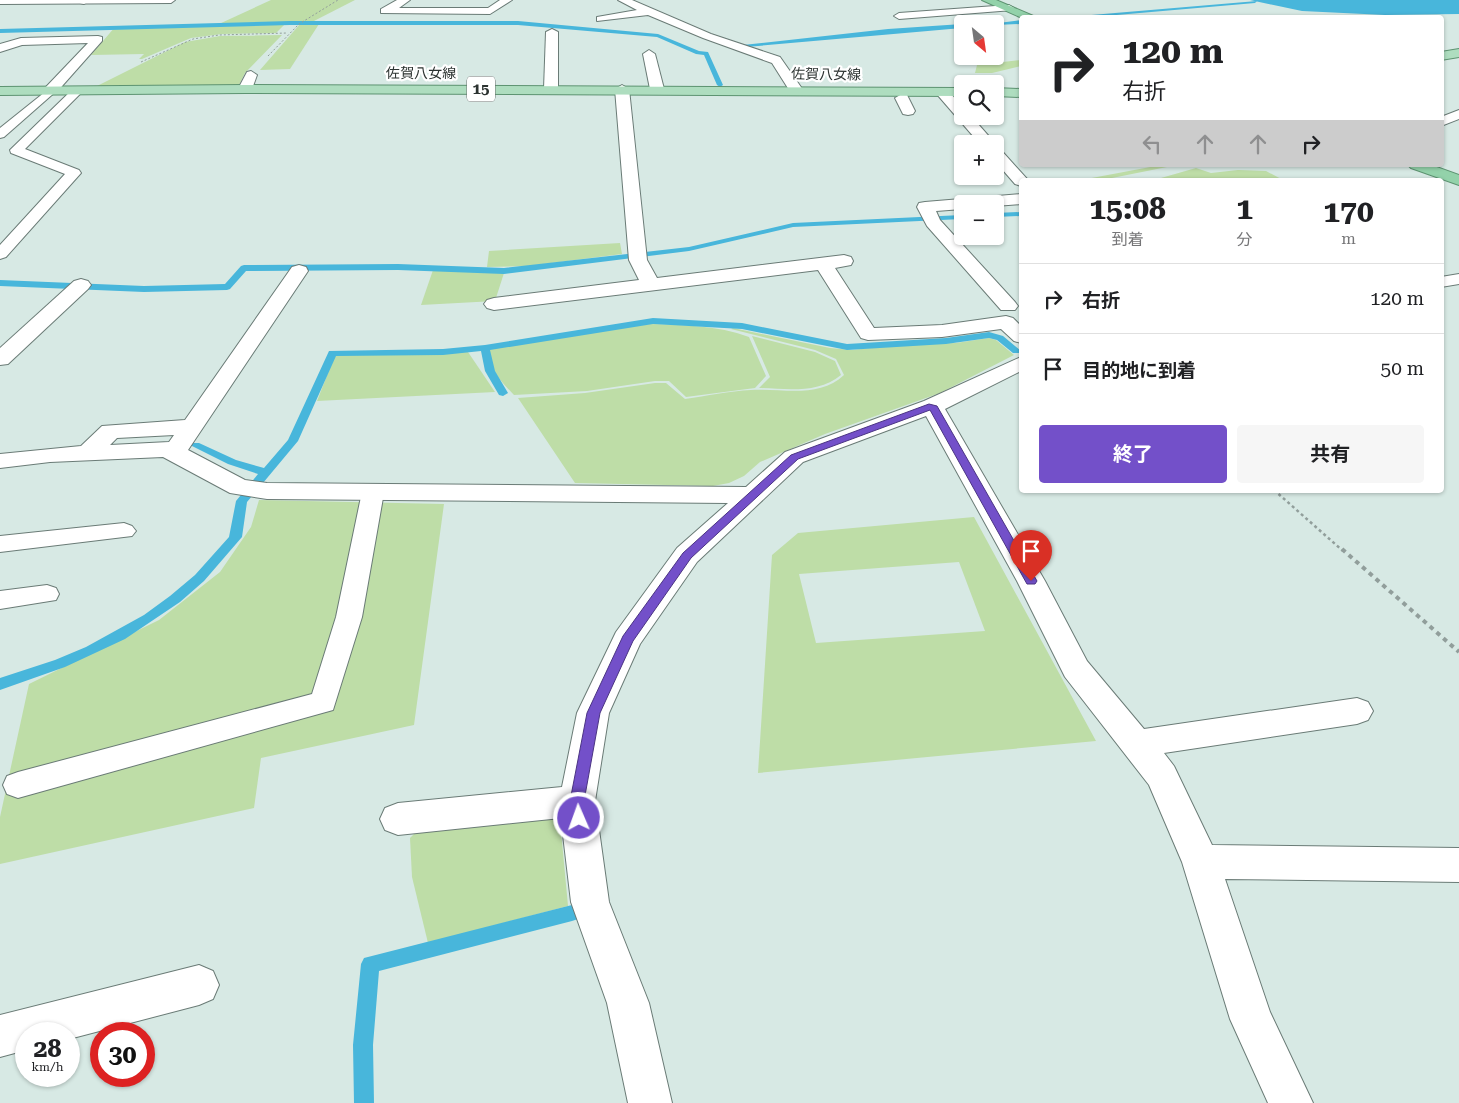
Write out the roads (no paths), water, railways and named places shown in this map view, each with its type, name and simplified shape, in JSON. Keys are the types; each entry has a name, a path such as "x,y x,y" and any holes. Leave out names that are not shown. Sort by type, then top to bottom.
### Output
{"highway":[{"path":"987,0 1026,15"},
{"path":"1422,167 1459,180"}],"main road":[{"path":"1444,56 1459,53"},
{"name":"佐賀八女線","path":"0,91 657,89 954,92"},
{"path":"1004,92 1019,93"}],"street":[{"path":"405,0 385,11 490,11 507,0"},
{"path":"623,0 707,36 776,60 796,90"},
{"path":"601,19 673,8"},
{"path":"899,16 1009,8"},
{"path":"551,89 552,32"},
{"path":"0,48 21,42 98,38 50,90"},
{"path":"649,54 657,89"},
{"path":"245,89 251,75"},
{"path":"622,89 638,260 651,284"},
{"path":"942,92 954,106"},
{"path":"902,98 908,111"},
{"path":"1444,121 1459,114"},
{"path":"971,125 980,135"},
{"path":"1004,162 1019,179"},
{"path":"1008,306 933,222 925,206 1019,199"},
{"path":"494,304 844,261"},
{"path":"823,264 868,334 942,330 1006,322 1019,335"},
{"path":"174,453 299,271"},
{"path":"0,359 80,286"},
{"path":"650,1103 628,1003 590,902 577,801 593,713 628,640 687,555 750,495 794,457 932,406 1019,364"},
{"path":"932,406 1031,581 1076,669 1162,776 1201,862 1250,1019 1291,1103"},
{"path":"88,453 110,431 191,427"},
{"path":"0,461 88,453 167,449 238,487 267,491 750,495"},
{"path":"1136,744 1356,711"},
{"path":"398,820 577,801"},
{"path":"1201,862 1459,865"},
{"path":"0,1036 199,986"}],"lane":[{"path":"0,1 171,0"},
{"path":"0,134 50,90"},
{"path":"0,254 74,173 16,150 78,90"},
{"path":"1444,282 1459,279"},
{"path":"18,785 323,702 349,617 373,492"},
{"path":"0,544 124,531"},
{"path":"0,600 47,594"}],"water":[{"path":"1250,0 1459,0 1459,14 1385,15 1302,11"}],"waterway":[{"path":"1095,15 1255,2"},
{"path":"1004,23 1019,22"},
{"path":"0,31 290,23 518,23 658,36 698,53 706,53 720,85"},
{"path":"746,45 954,27"},
{"path":"1004,215 1019,214"},
{"path":"0,283 144,289 227,287 244,268 398,267 504,271 689,249 793,225 954,217"},
{"path":"485,348 653,321 742,326 847,347 946,341 989,335 1000,338 1016,351"},
{"path":"266,473 293,441 332,353 443,352 485,348"},
{"path":"485,348 490,371 503,393"},
{"path":"195,445 232,462 266,473"},
{"path":"0,684 60,664 90,650 149,618 175,599 199,578 236,537 240,505 266,473"},
{"path":"364,1103 363,1045 370,964 572,913"}]}
